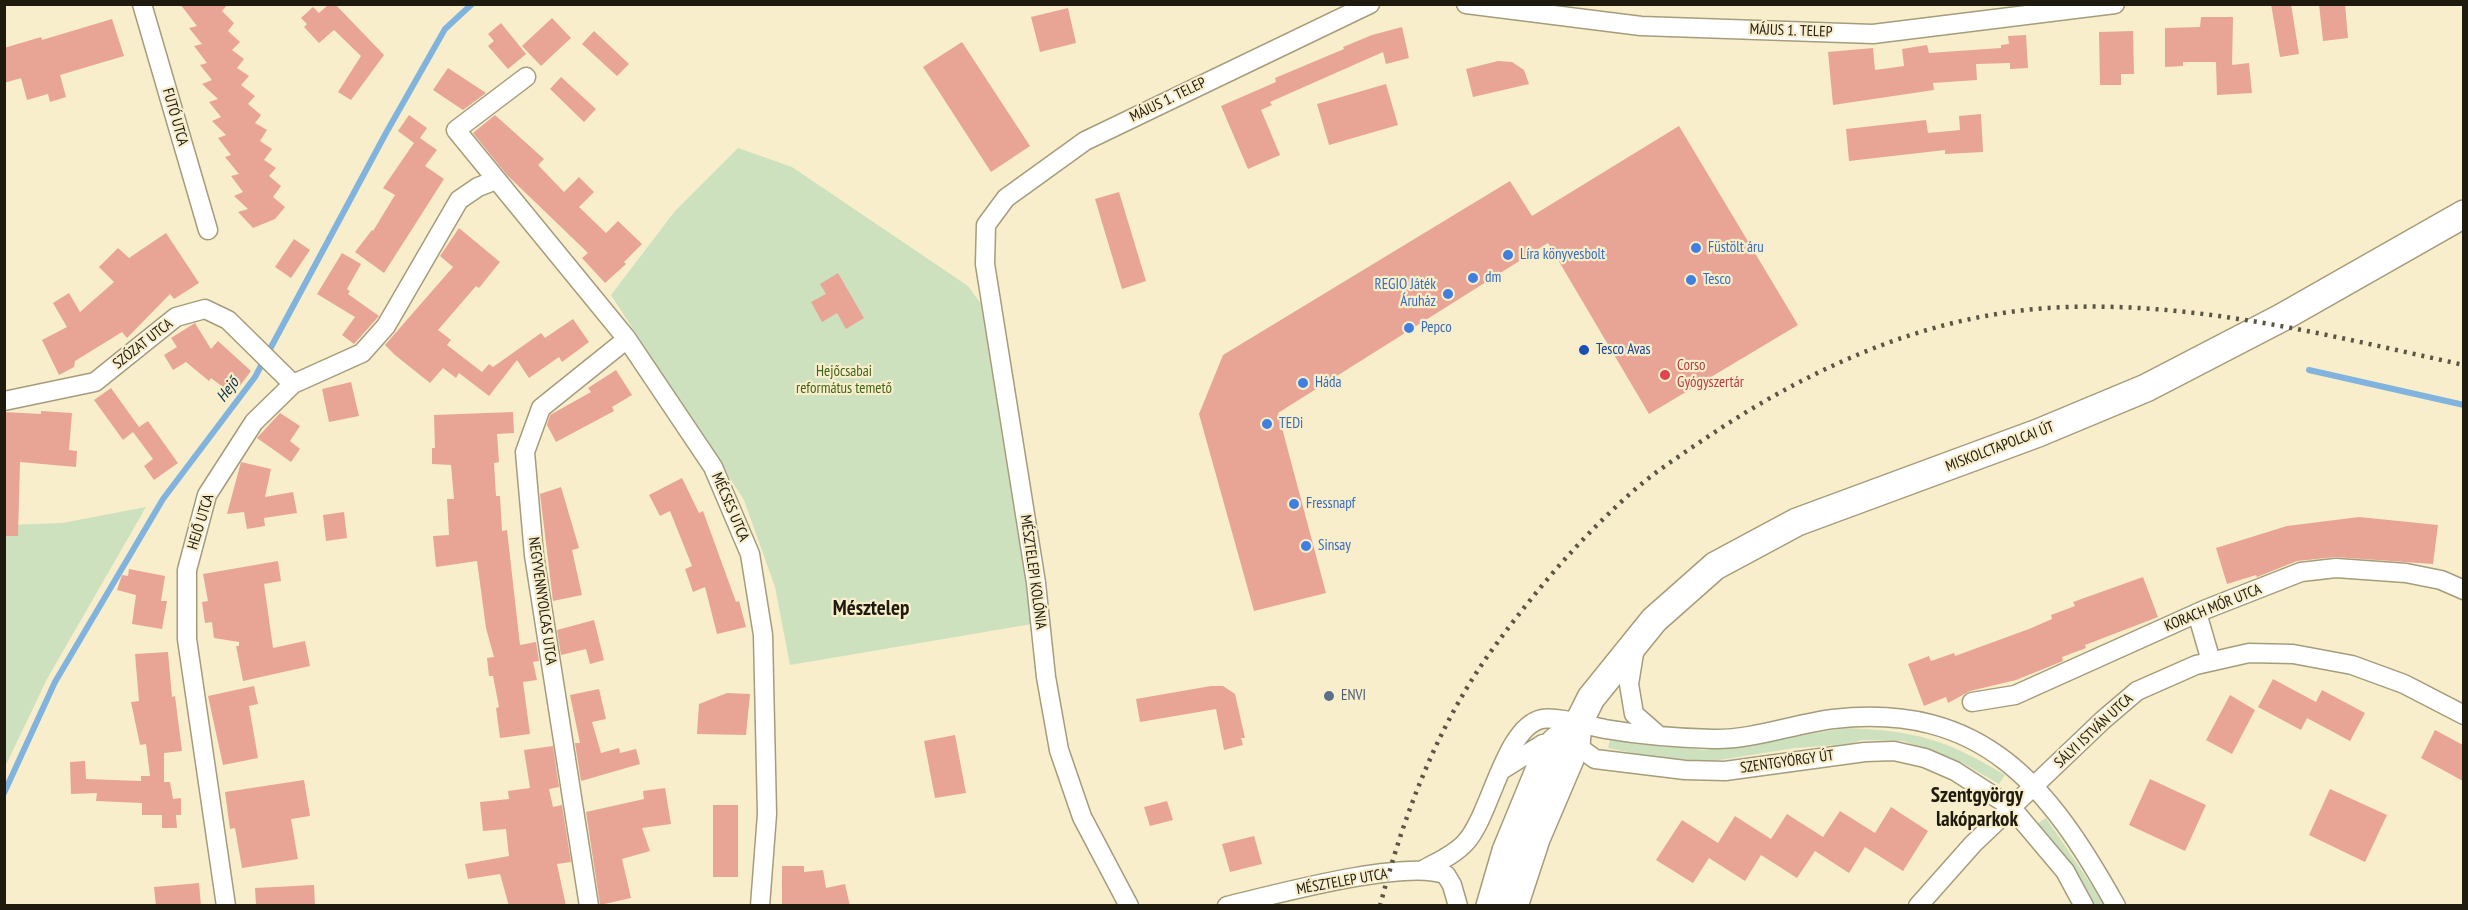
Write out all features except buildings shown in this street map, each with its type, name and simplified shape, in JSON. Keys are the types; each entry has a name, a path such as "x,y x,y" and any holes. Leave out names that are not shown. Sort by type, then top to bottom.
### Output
{"street":[{"name":"FUTÓ UTCA","path":"142,4 208,230"},
{"name":"MÁJUS 1. TELEP","path":"986,225 1006,198 1085,141 1209,79 1370,4"},
{"name":"MÁJUS 1. TELEP","path":"1466,4 1641,26 1873,34 2115,4"},
{"name":"MÉCSES UTCA","path":"526,77 456,130 627,339 713,467 750,554 763,635 767,814 760,906"},
{"name":"HEJŐ UTCA","path":"226,906 187,639 187,570 207,495 254,422 293,384 362,352 386,326 459,200 478,187 496,180"},
{"name":"MISKOLCTAPOLCAI ÚT","path":"1514,906 1591,698 1654,620 1715,566 1797,522 2038,434 2146,388 2281,318 2463,214"},
{"name":"MÉSZTELEPI KOLÓNIA","path":"986,225 985,264 1034,571 1046,677 1059,750 1082,817 1129,906"},
{"name":"SZÓZAT UTCA","path":"4,401 95,382 176,317 205,309 228,321 293,384"},
{"name":"NEGYVENNYOLCAS UTCA","path":"589,906 534,555 525,452 540,408 627,339"},
{"name":"KORACH MÓR UTCA","path":"1972,702 2015,694 2197,613 2301,572 2336,568 2406,573 2441,580 2463,590"},
{"path":"2197,613 2211,661"},
{"path":"1635,645 1629,684 1634,714 1658,735"},
{"name":"SÁLYI ISTVÁN UTCA","path":"2036,785 2083,738 2137,691 2196,665 2250,653 2293,654 2352,665 2404,684 2463,715"},
{"path":"1503,769 1543,744 1658,735 1716,740 1831,719 1892,716 1924,721 1953,730 1986,748 2036,785 2089,857 2116,906"},
{"name":"MÉSZTELEP UTCA","path":"1423,870 1451,855 1466,843 1480,821 1514,742 1526,728 1542,719 1576,742"},
{"name":"MISKOLCTAPOLCAI ÚT","path":"1490,906 1520,813 1576,742"},
{"name":"SZENTGYÖRGY ÚT","path":"1576,742 1685,770 1725,771 1777,762 1894,751 1925,758 1955,771 2011,807 2065,871 2084,906"},
{"path":"1918,906 1973,844 2036,785"},
{"name":"MÉSZTELEP UTCA","path":"1227,906 1377,875 1423,870 1435,870 1446,875 1452,885 1458,906"}],"green space":[{"name":"Hejőcsabai református temető","path":"738,148 792,167 968,286 981,304 1032,624 790,665 775,587 744,500 611,295 675,211"},
{"path":"146,507 47,679 5,767 5,525 62,523"},
{"path":"1847,728 1871,729 1930,739 1965,753 2005,775 1999,784 1961,762 1903,741 1862,740 1851,744 1795,748 1707,762 1647,756 1608,748 1611,736 1704,750"},
{"path":"2046,818 2105,905 2094,905 2072,869 2038,823"}],"waterway":[{"name":"Hejő","path":"4,793 55,682 163,499 255,377 386,133 445,29 472,4"},
{"path":"2309,370 2464,405"}],"railway":[{"path":"1380,906 1399,840 1437,743 1453,712 1489,654 1538,590 1592,530 1648,479 1742,415 1824,370 1910,335 1955,323 2000,313 2047,308 2100,307 2205,314 2257,322 2464,365"}],"place":[{"name":"Füstölt áru","path":"1696,248"},
{"name":"Líra könyvesbolt","path":"1508,255"},
{"name":"dm","path":"1473,278"},
{"name":"Tesco","path":"1691,280"},
{"name":"REGIO Játék Áruház","path":"1448,294"},
{"name":"Pepco","path":"1409,328"},
{"name":"Tesco Avas","path":"1584,350"},
{"name":"Corso Gyógyszertár","path":"1665,375"},
{"name":"Háda","path":"1303,383"},
{"name":"TEDi","path":"1267,424"},
{"name":"Fressnapf","path":"1294,504"},
{"name":"Sinsay","path":"1306,546"},
{"name":"ENVI","path":"1329,696"}],"district":[{"name":"Mésztelep","path":"871,609"},
{"name":"Szentgyörgy lakóparkok","path":"1977,808"}]}
